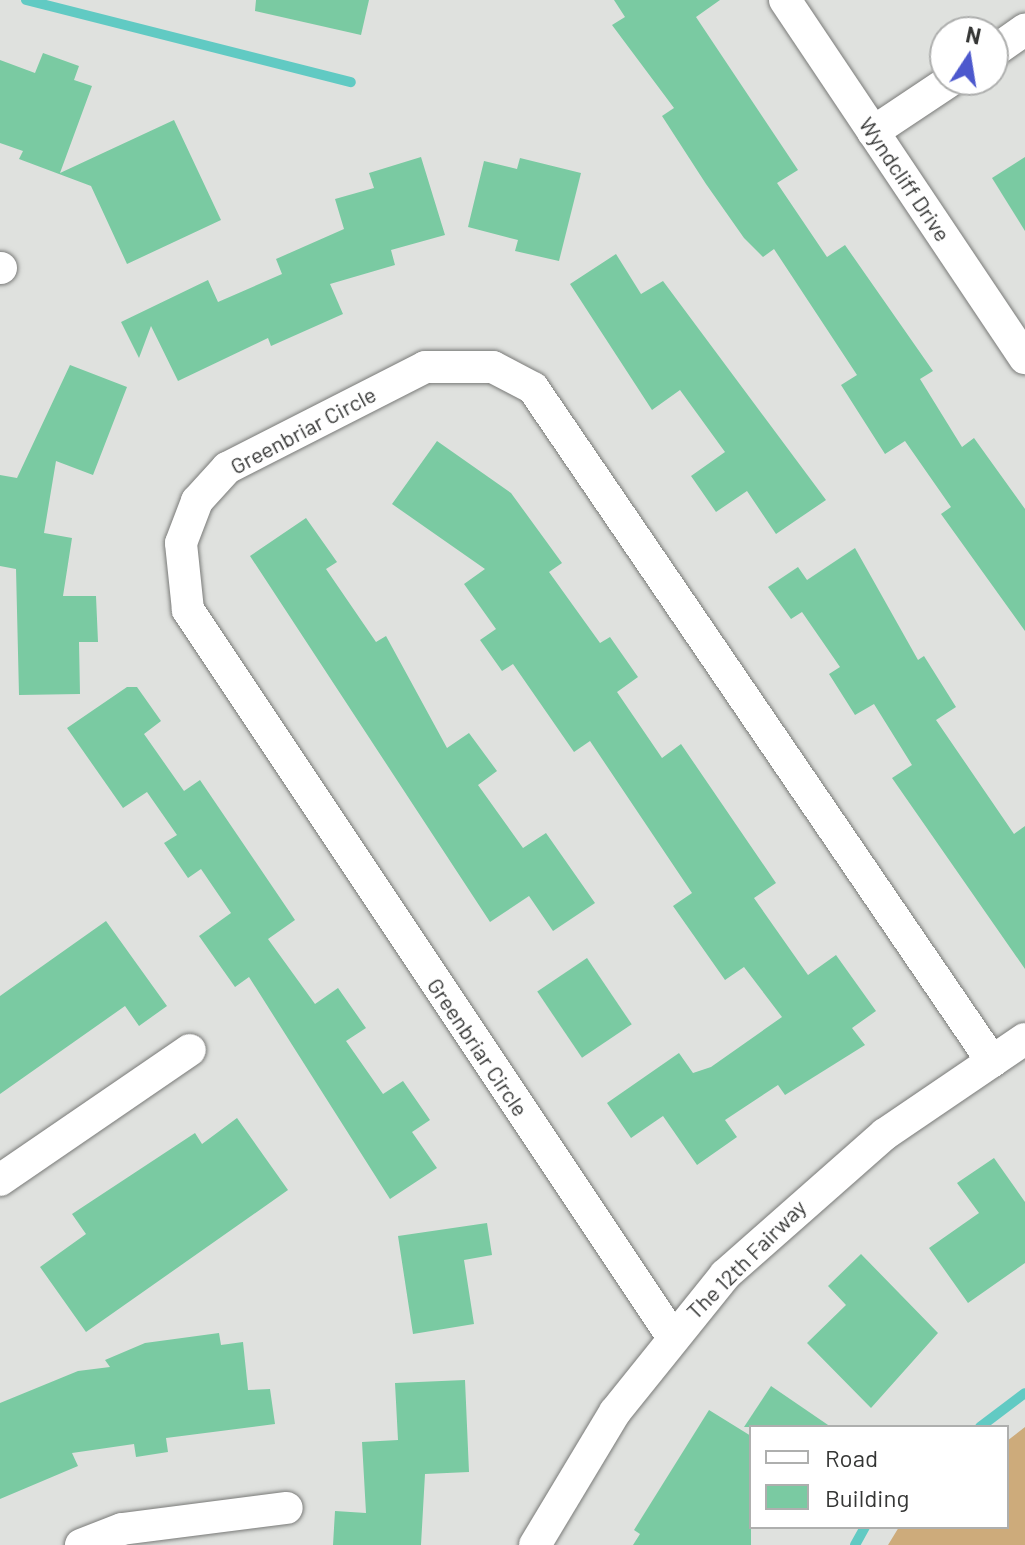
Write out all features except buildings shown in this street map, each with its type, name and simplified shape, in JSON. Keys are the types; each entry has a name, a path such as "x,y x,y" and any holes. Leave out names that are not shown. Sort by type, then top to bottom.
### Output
{"street":[{"name":"Wyndcliff Drive","path":"785,0 1025,358"},
{"path":"873,132 929,95"},
{"name":"Greenbriar Circle","path":"672,1336 188,610 179,566 184,532 197,501 227,468 425,367 493,367 533,388 992,1061"},
{"name":"The 12th Fairway","path":"535,1545 615,1412 672,1336 811,1193 1025,1039"},
{"path":"0,1180 190,1050"},
{"path":"81,1545 122,1529 287,1508"}],"shaded area":[{"path":"1025,1427 1025,1545 888,1545 898,1529 1009,1529 1009,1439"}],"waterway":[{"path":"26,0 351,82"},
{"path":"983,1425 1025,1393"},
{"path":"855,1545 864,1529"}]}
